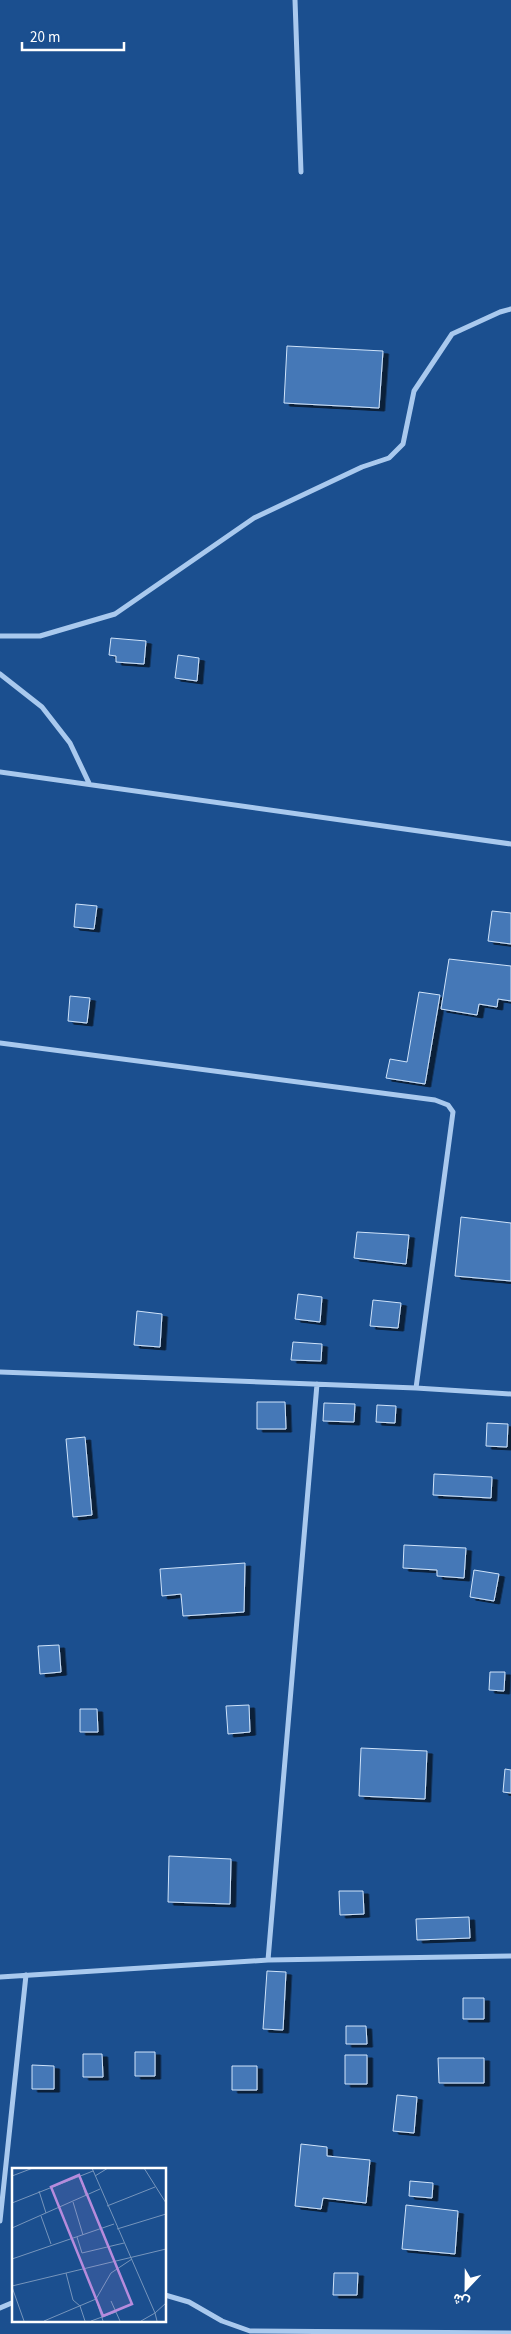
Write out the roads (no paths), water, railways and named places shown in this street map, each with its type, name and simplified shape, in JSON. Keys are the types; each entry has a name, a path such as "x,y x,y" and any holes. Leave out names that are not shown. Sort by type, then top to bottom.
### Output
{"street":[{"path":"295,0 301,172"},
{"path":"0,636 40,636 115,614 254,518 362,467 389,458 403,444 414,391 452,334 500,312 511,309"},
{"path":"0,674 42,708 70,743 89,783"},
{"path":"0,772 89,783 511,844"},
{"path":"0,1043 425,1099 448,1105 452,1112 416,1388"},
{"path":"0,1372 416,1388 511,1394"},
{"path":"268,1960 316,1384"},
{"path":"0,1977 268,1960 511,1956"},
{"path":"0,2221 26,1975"},
{"path":"166,2295 189,2302 222,2322 250,2330 511,2334"},
{"path":"0,2308 12,2303"}]}
